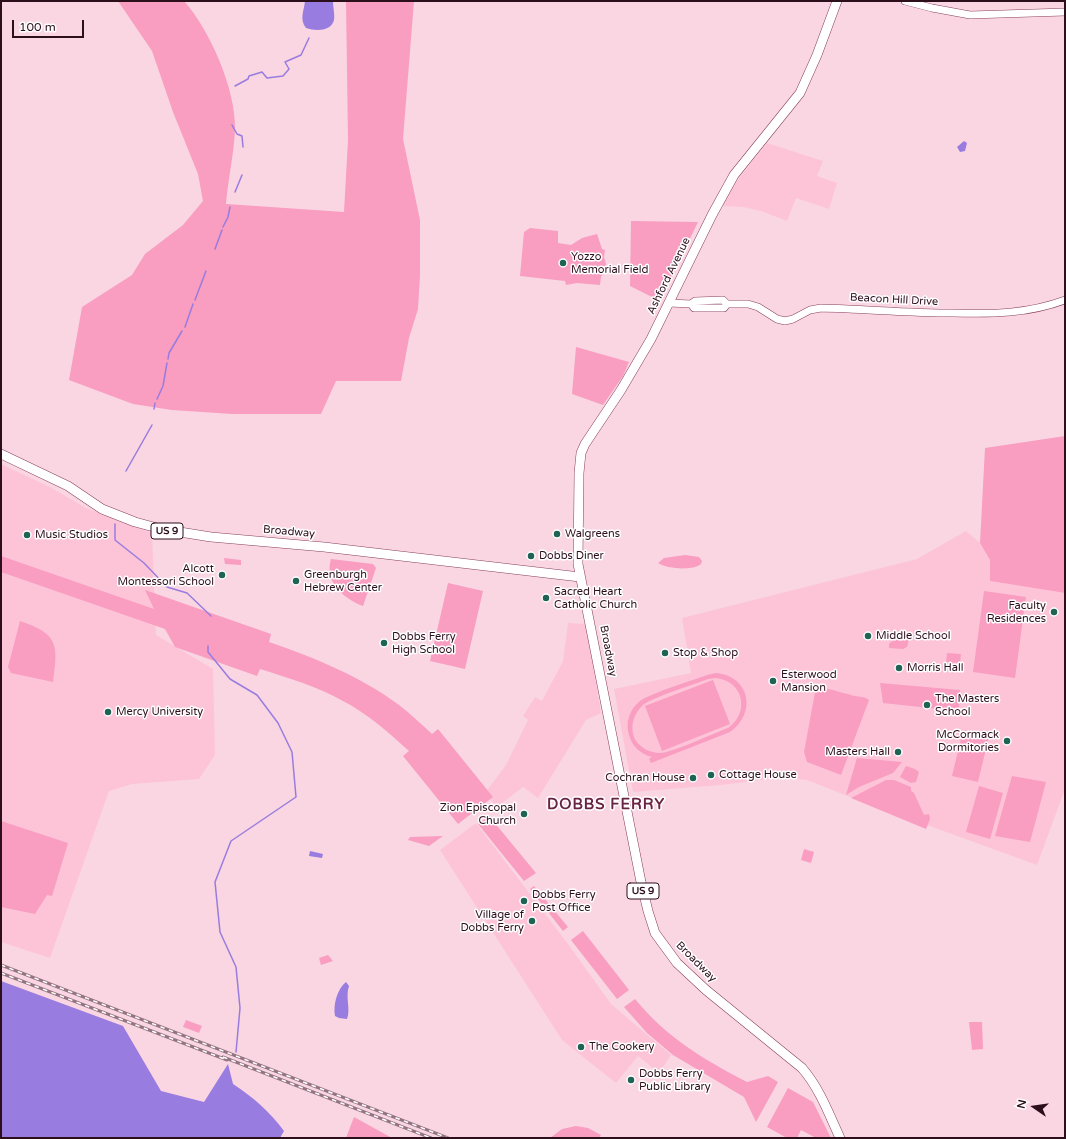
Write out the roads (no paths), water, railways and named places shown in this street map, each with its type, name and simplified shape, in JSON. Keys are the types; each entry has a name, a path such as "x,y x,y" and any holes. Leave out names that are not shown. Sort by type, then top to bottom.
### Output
{"main road":[{"name":"Ashford Avenue","path":"580,577 578,564 582,449 627,380 658,325 712,215 734,175 800,93 817,55 837,1"},
{"name":"Broadway","path":"1,454 68,486 102,509 135,522 182,534 321,547 580,577 643,893 655,932 667,951 690,976 802,1068 814,1083 840,1138"}],"street":[{"path":"905,1 970,16 1065,12"},
{"name":"Beacon Hill Drive","path":"669,303 691,304 694,308 724,308 727,304 748,304 778,319 785,320 793,319 810,310 821,308 923,313 1001,314 1035,310 1065,300"}],"waterway":[{"path":"235,86 248,79 249,76 262,72 267,78 283,76 289,69 285,62 301,55 309,38"},
{"path":"232,125 237,134 242,136 243,147"},
{"path":"235,192 242,175"},
{"path":"223,227 228,217 230,207"},
{"path":"215,249 222,230"},
{"path":"195,300 206,271"},
{"path":"185,327 193,304"},
{"path":"168,359 169,353 182,331"},
{"path":"157,399 163,386 167,363"},
{"path":"154,409 155,403"},
{"path":"126,471 152,425"},
{"path":"115,524 115,540 144,563 167,587 187,593 211,616"},
{"path":"208,646 208,652 230,679 257,695 278,723 292,752 296,797 231,841 215,882 220,932 236,967 240,1008 236,1052"}],"railway":[{"path":"1,965 448,1138"},
{"path":"1,973 227,1060"},
{"path":"223,1057 431,1138"}],"place":[{"name":"Yozzo Memorial Field","path":"563,263"},
{"name":"Walgreens","path":"557,534"},
{"name":"Music Studios","path":"27,535"},
{"name":"Dobbs Diner","path":"531,556"},
{"name":"Alcott Montessori School","path":"222,575"},
{"name":"Greenburgh Hebrew Center","path":"296,581"},
{"name":"Sacred Heart Catholic Church","path":"546,598"},
{"name":"Faculty Residences","path":"1054,612"},
{"name":"Middle School","path":"868,636"},
{"name":"Dobbs Ferry High School","path":"384,643"},
{"name":"Stop & Shop","path":"665,653"},
{"name":"Morris Hall","path":"899,668"},
{"name":"Esterwood Mansion","path":"773,681"},
{"name":"The Masters School","path":"927,705"},
{"name":"Mercy University","path":"108,712"},
{"name":"McCormack Dormitories","path":"1007,741"},
{"name":"Masters Hall","path":"898,752"},
{"name":"Cottage House","path":"711,775"},
{"name":"Cochran House","path":"693,778"},
{"name":"Zion Episcopal Church","path":"524,814"},
{"name":"Dobbs Ferry Post Office","path":"524,901"},
{"name":"Village of Dobbs Ferry","path":"532,921"},
{"name":"The Cookery","path":"581,1047"},
{"name":"Dobbs Ferry Public Library","path":"631,1080"}],"district":[{"name":"DOBBS FERRY","path":"606,805"}]}
